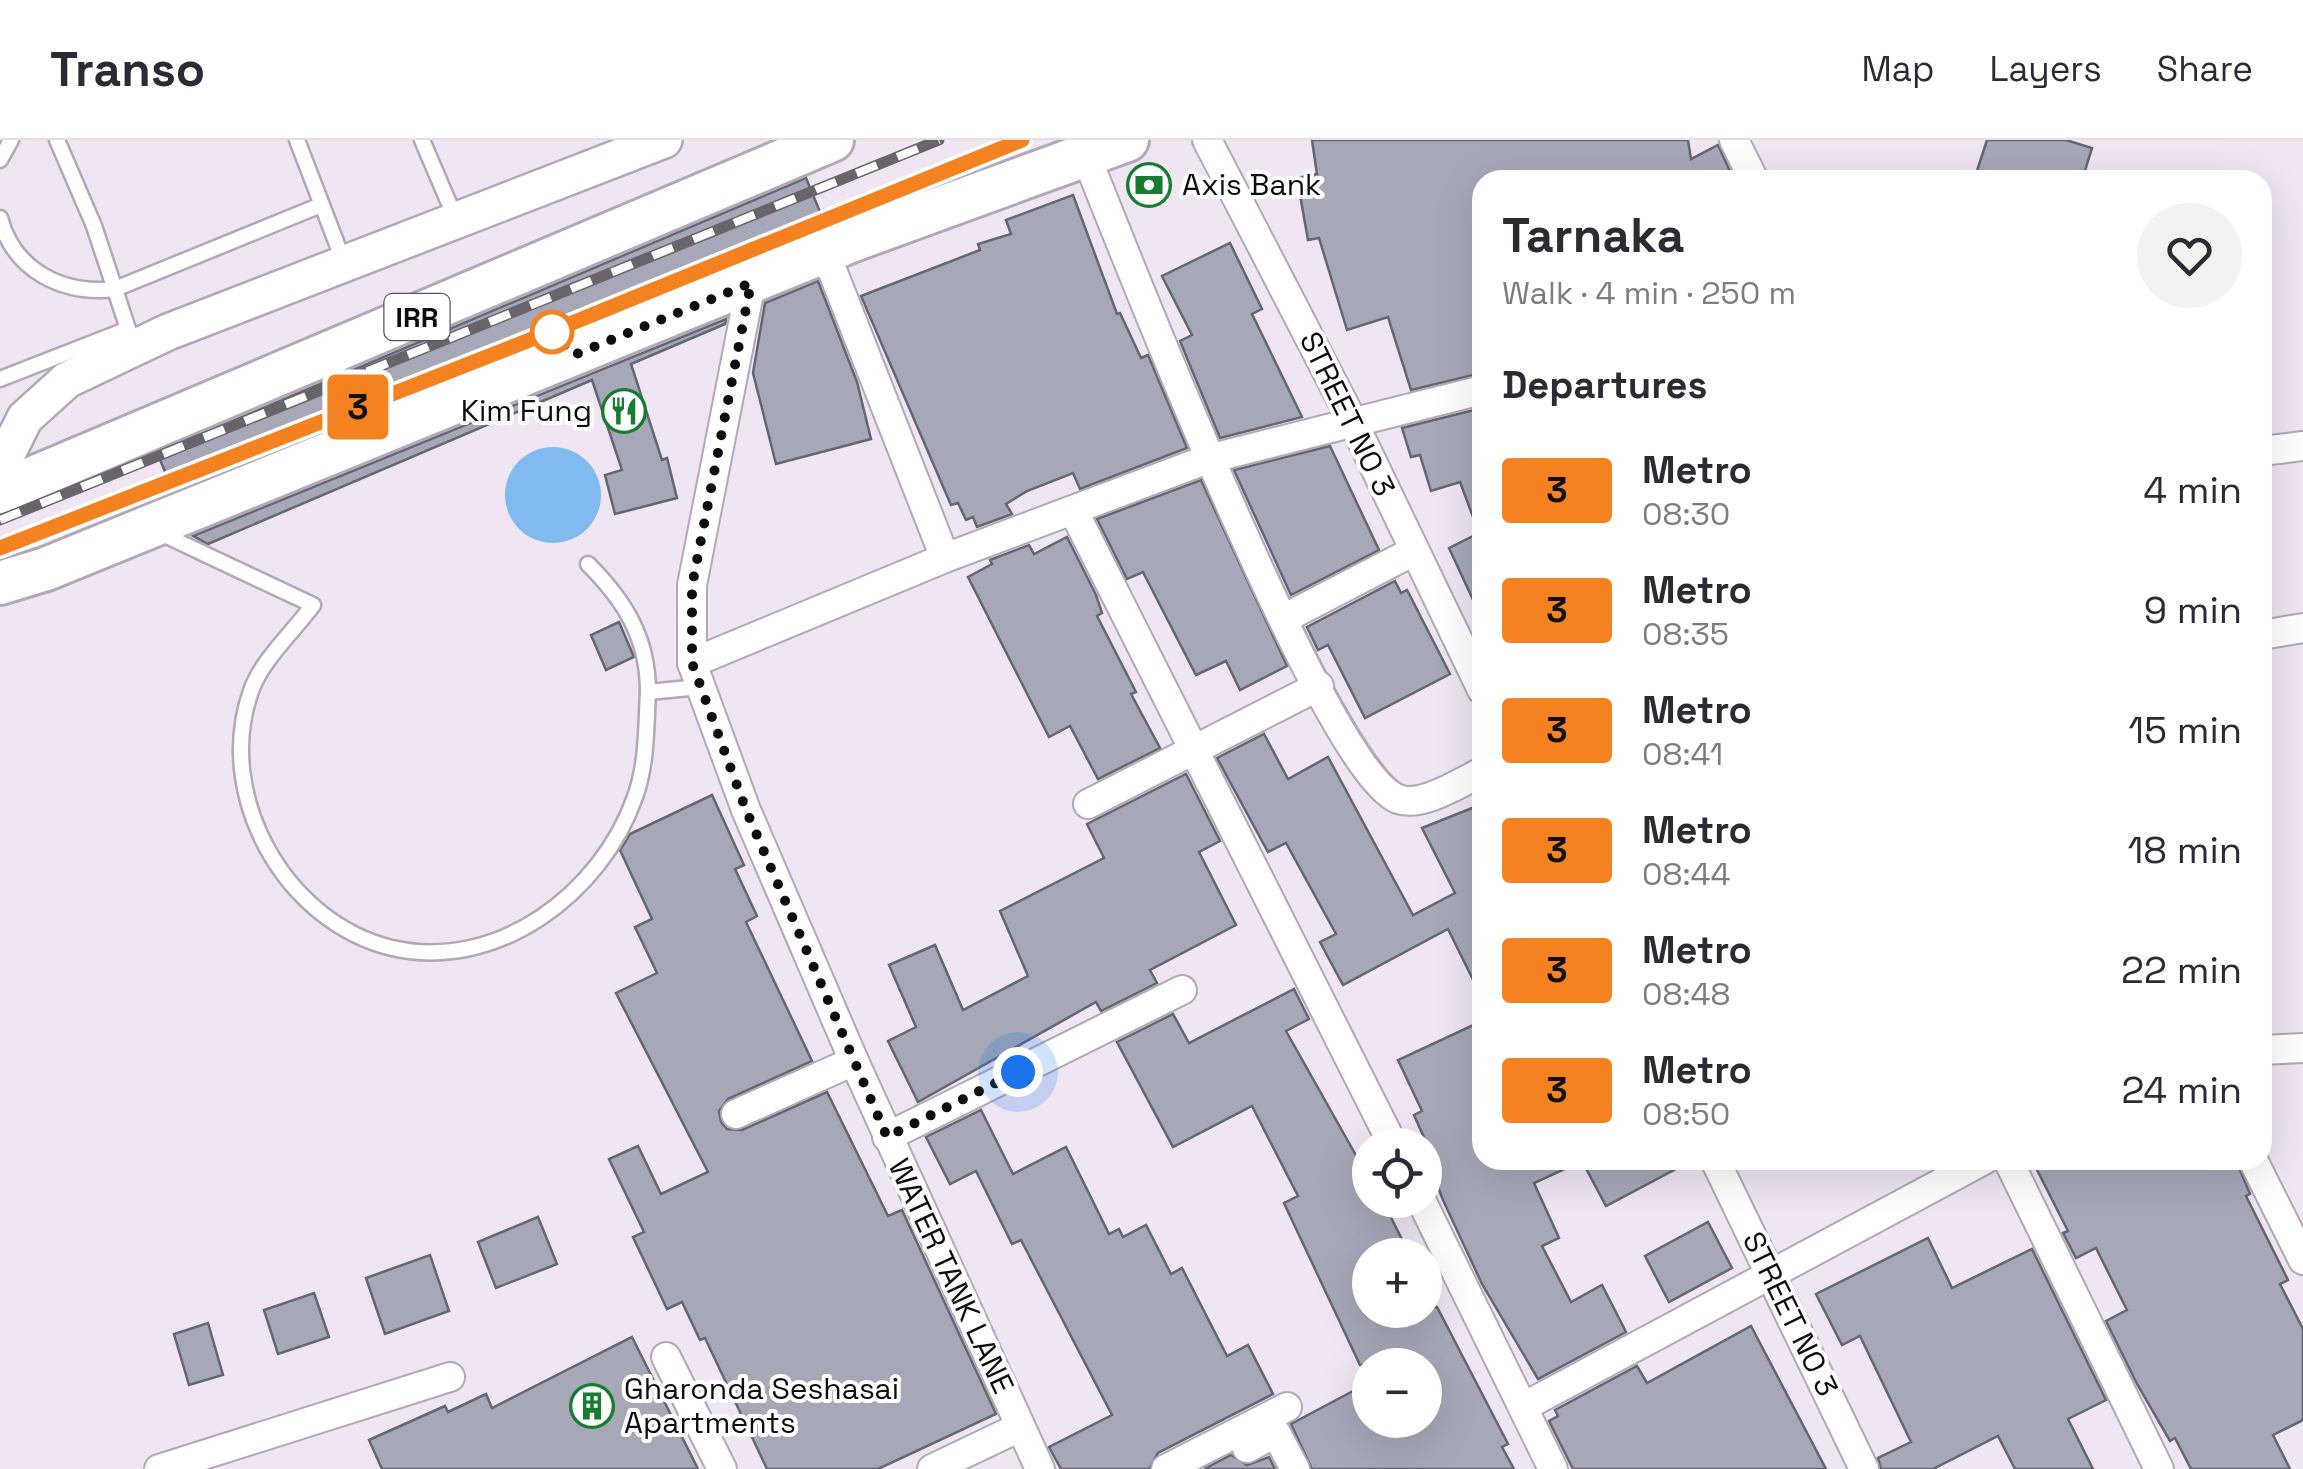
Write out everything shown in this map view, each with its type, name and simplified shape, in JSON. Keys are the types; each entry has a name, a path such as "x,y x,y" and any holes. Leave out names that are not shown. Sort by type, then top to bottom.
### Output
{"main road":[{"name":"IRR","path":"0,492 832,140"},
{"path":"0,583 148,527 935,208 1126,140"}],"street":[{"path":"0,468 26,418 66,380 168,332 664,140"},
{"name":"STREET NO 3","path":"1207,140 1353,422 1472,667"},
{"path":"1734,140 1749,170"},
{"path":"1086,156 1208,460 1319,686 1375,786 1401,801 1420,800 1472,777"},
{"path":"825,252 945,558"},
{"name":"WATER TANK LANE","path":"751,283 692,586 696,675 746,810 887,1137 1040,1469"},
{"path":"696,675 945,558 1208,460 1472,392"},
{"path":"2272,450 2303,446"},
{"path":"1074,512 1384,1128"},
{"path":"1285,618 1414,552"},
{"path":"2272,633 2303,628"},
{"path":"1088,804 1319,686"},
{"path":"887,1137 1182,990"},
{"path":"2272,1050 2303,1048"},
{"path":"736,1114 854,1060"},
{"name":"STREET NO 3","path":"1720,1170 1864,1469"},
{"path":"1524,1406 1965,1170"},
{"path":"2013,1170 2159,1469"},
{"path":"2258,1170 2303,1260"},
{"path":"1430,1218 1553,1469"},
{"path":"666,1356 722,1469"},
{"path":"160,1469 450,1377"},
{"path":"1166,1469 1287,1407"},
{"path":"932,1469 1020,1427"},
{"path":"1206,1469 1276,1433 1295,1469"}],"lane":[{"path":"0,160 10,140"},
{"path":"0,378 128,329 58,140"},
{"path":"296,140 345,266"},
{"path":"422,140 457,222"},
{"path":"0,218 18,258 42,276 82,289 115,289 321,206"},
{"path":"148,527 313,606 252,686 240,749 251,817 278,867 309,905 390,948 441,952 494,942 536,922 573,894 622,828 636,794 644,755 648,660 636,627 615,591 588,564"},
{"path":"648,692 696,675"}],"water":[{"path":"553,447 571,450 587,461 598,477 598,513 587,529 571,540 553,543 535,540 519,529 508,513 505,495 508,477 519,461 535,450"}],"building":[{"path":"1312,140 1688,140 1691,159 1718,145 1729,170 1472,170 1472,375 1411,390 1388,317 1347,330 1319,238 1308,240 1297,178 1317,174"},
{"path":"1987,140 2066,140 2092,148 2085,170 1977,170"},
{"path":"806,178 825,224 173,490 157,453"},
{"path":"1073,195 1117,314 1120,313 1141,358 1148,355 1187,448 1080,489 1073,473 1027,491 1006,504 1012,514 977,527 973,517 966,520 958,503 951,505 861,296 980,250 978,244 1011,234 1006,220"},
{"path":"1230,243 1262,309 1252,314 1302,417 1220,438 1180,341 1192,335 1162,276"},
{"path":"818,281 857,382 871,439 776,464 753,373 765,303"},
{"path":"726,319 725,324 631,364 662,460 667,458 677,498 615,514 605,475 622,470 592,380 208,544 193,536"},
{"path":"1472,410 1472,514 1460,482 1431,491 1420,455 1411,457 1402,428"},
{"path":"1330,446 1379,550 1291,595 1234,470"},
{"path":"1201,480 1287,666 1240,690 1226,661 1196,675 1143,572 1127,579 1097,519"},
{"path":"1472,536 1472,597 1449,548"},
{"path":"1067,537 1096,595 1102,613 1097,616 1136,692 1131,694 1160,748 1098,779 1070,726 1049,737 968,577 992,564 990,560 1029,545 1034,554"},
{"path":"1395,581 1401,593 1407,590 1450,674 1365,718 1328,645 1318,650 1307,627"},
{"path":"619,622 634,657 606,670 591,635"},
{"path":"1264,734 1288,779 1328,757 1413,915 1455,893 1422,828 1472,808 1472,978 1448,929 1343,985 1320,942 1336,934 1286,843 1268,852 1217,758"},
{"path":"1186,774 1220,841 1199,852 1236,925 1150,970 1157,983 1101,1011 1096,1002 918,1102 888,1041 916,1027 889,965 935,945 963,1010 1028,976 1000,911 1104,858 1087,824"},
{"path":"712,795 744,865 735,869 757,916 746,922 812,1061 728,1099 719,1111 721,1122 727,1129 742,1130 827,1092 888,1216 902,1210 996,1414 878,1469 767,1469 705,1338 700,1340 682,1302 667,1309 633,1237 644,1232 609,1159 638,1146 661,1194 708,1172 616,993 657,973 635,927 652,919 620,850 630,834"},
{"path":"1294,989 1309,1019 1286,1031 1352,1148 1352,1218 1391,1218 1401,1238 1352,1238 1352,1328 1442,1328 1442,1317 1508,1444 1502,1447 1514,1469 1312,1469 1291,1424 1352,1392 1352,1438 1442,1438 1442,1348 1352,1348 1284,1203 1298,1196 1252,1106 1173,1147 1117,1042 1173,1014 1189,1043"},
{"path":"1472,1026 1472,1170 1562,1170 1534,1183 1559,1238 1542,1246 1571,1302 1602,1285 1626,1332 1538,1379 1482,1284 1443,1200 1442,1128 1420,1128 1414,1115 1422,1111 1398,1060"},
{"path":"981,1110 1013,1174 1066,1147 1109,1234 1119,1229 1123,1237 1146,1225 1171,1274 1182,1268 1227,1356 1248,1345 1273,1394 1158,1453 1149,1469 1061,1469 1049,1447 1112,1415 1021,1240 1012,1244 976,1171 950,1184 926,1137"},
{"path":"1587,1170 1674,1170 1606,1206"},
{"path":"2037,1170 2240,1170 2250,1194 2246,1196 2288,1280 2280,1284 2303,1329 2303,1420 2273,1435 2290,1469 2191,1469 2175,1438 2170,1441 2137,1384 2106,1321 2127,1310 2096,1248 2076,1258 2063,1233 2068,1231"},
{"path":"538,1217 557,1264 496,1288 478,1242"},
{"path":"1708,1222 1732,1268 1669,1302 1645,1256"},
{"path":"1928,1238 1952,1288 2032,1249 2106,1400 2068,1419 2093,1469 2015,1469 1998,1436 1933,1469 1881,1469 1878,1458 1911,1442 1860,1336 1842,1345 1816,1294"},
{"path":"430,1255 449,1311 385,1334 366,1278"},
{"path":"314,1293 329,1337 278,1354 264,1310"},
{"path":"208,1323 223,1375 189,1385 174,1334"},
{"path":"1751,1326 1826,1469 1573,1469 1549,1421 1558,1416 1555,1410 1637,1366 1647,1383"},
{"path":"632,1337 698,1469 382,1469 369,1440 445,1406 448,1412 486,1394 492,1408"},
{"path":"1231,1455 1247,1465 1269,1457 1275,1469 1204,1469"}],"railway":[{"path":"0,520 939,140"},
{"path":"0,548 550,332 1021,140"}],"metro line":[{"name":"3","path":"0,548 550,332 1022,140"}],"place":[{"name":"Axis Bank","path":"1149,185"},
{"name":"Kim Fung","path":"624,411"},
{"name":"Gharonda Seshasai Apartments","path":"592,1406"}],"route":[{"path":"552,332 574,355 751,283 692,586 692,663 746,810 887,1137 1018,1072"}]}
